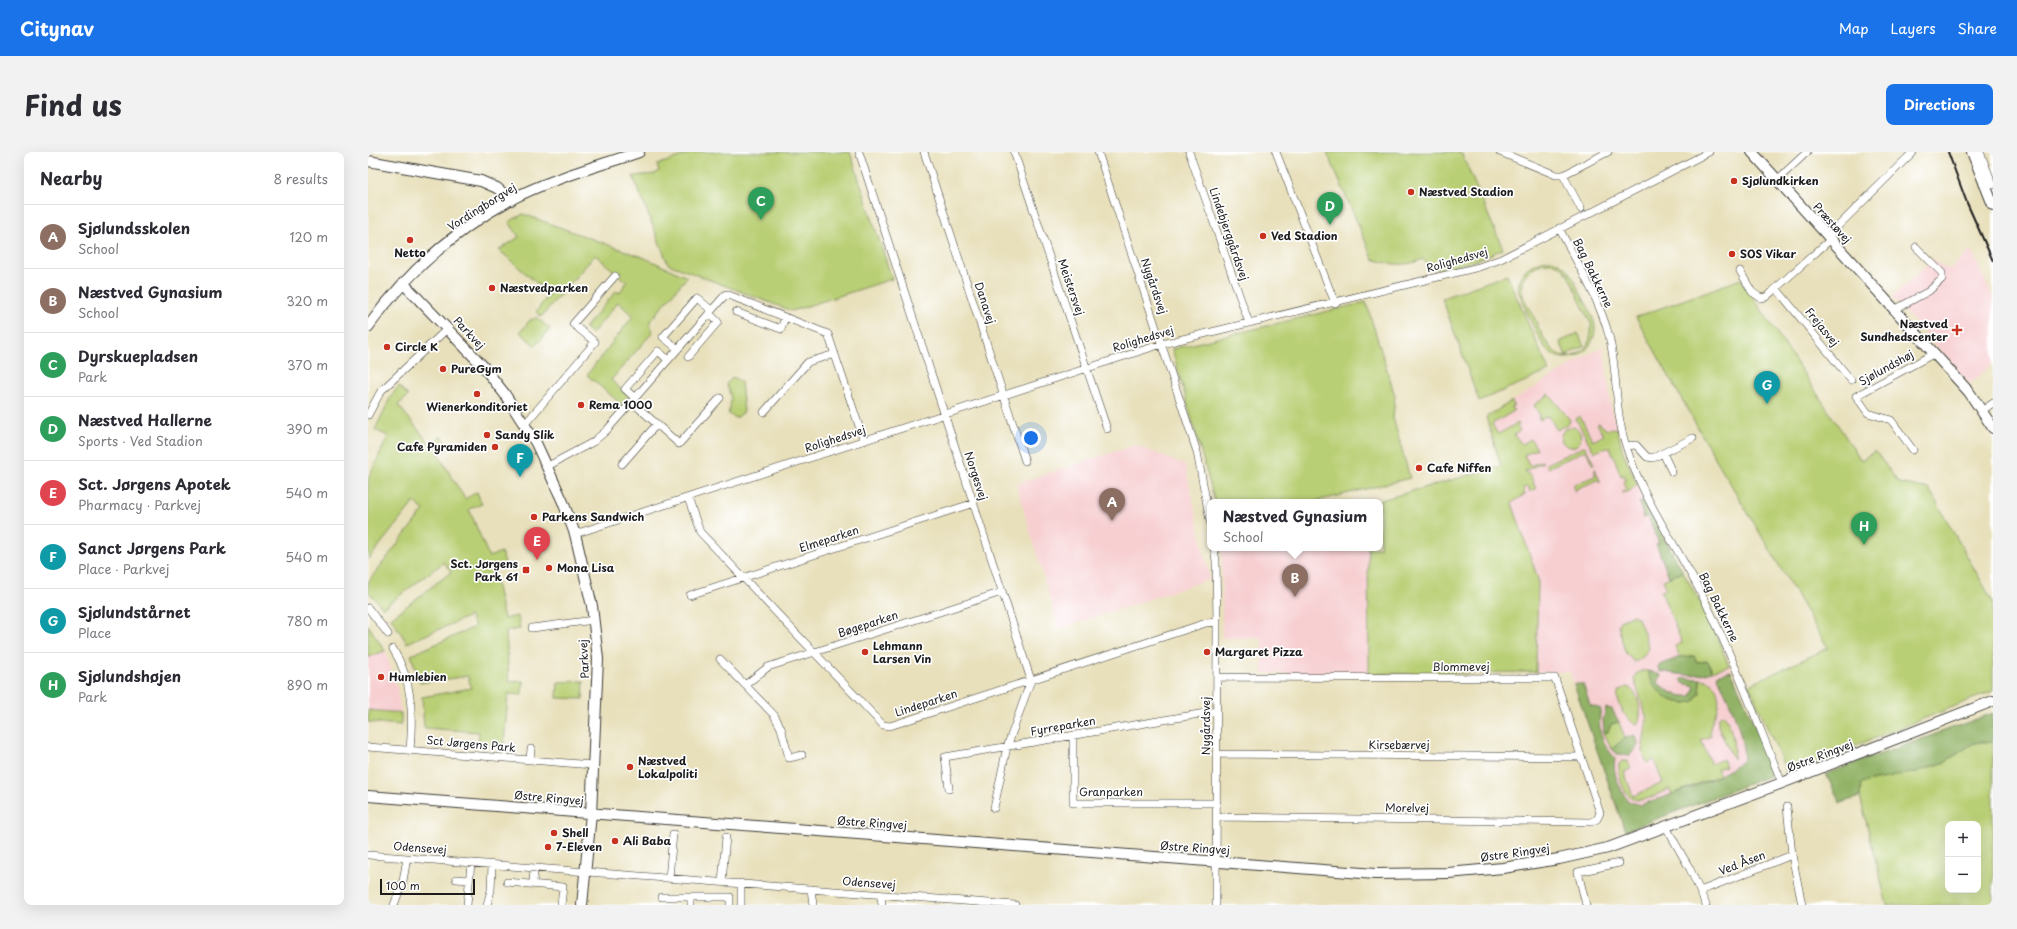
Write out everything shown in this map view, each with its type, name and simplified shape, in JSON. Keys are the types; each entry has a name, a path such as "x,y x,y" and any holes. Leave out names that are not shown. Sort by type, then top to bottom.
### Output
{"street":[{"name":"Vordingborgvej","path":"368,327 403,283 434,252 510,200 554,181 639,152"},
{"name":"Norgesvej","path":"859,152 1031,680"},
{"name":"Danavej","path":"924,152 1025,461"},
{"name":"Meistersvej","path":"1014,152 1107,429"},
{"name":"Nygårdsvej","path":"1098,152 1197,452 1207,505"},
{"name":"Lindebjerggårdsvej","path":"1189,152 1249,323"},
{"path":"1276,152 1335,303"},
{"path":"1500,152 1556,175 1563,175 1608,152"},
{"name":"Rolighedsvej","path":"575,534 1162,344 1479,267 1501,259 1709,152"},
{"name":"Præstøvej","path":"1752,152 1894,310 1935,353 1983,410 1993,428"},
{"path":"1777,180 1807,152"},
{"path":"1740,271 1748,287 1756,296 1761,298 1766,296 1830,238 1913,152"},
{"path":"1972,152 1993,205"},
{"path":"1980,152 1993,184"},
{"path":"368,161 481,181 497,188 510,200"},
{"path":"1563,175 1581,209"},
{"name":"Bag Bakkerne","path":"1559,228 1595,297 1608,335 1612,352 1619,418 1626,446 1637,473 1657,513 1709,609 1733,663 1782,784"},
{"path":"1894,310 1929,291 1942,279 1942,273 1916,247"},
{"path":"525,424 595,342 574,324 615,276"},
{"name":"Parkvej","path":"403,283 482,365 525,424 548,466 575,534 586,573 594,620 598,659 597,705 592,765 591,814 584,872 582,905"},
{"name":"Frejasvej","path":"1776,288 1851,380"},
{"path":"548,466 593,442 607,430 726,294 828,334 864,441"},
{"path":"678,349 663,337 697,298 718,322 688,357"},
{"path":"736,312 781,329 785,317"},
{"path":"368,415 381,391 448,328"},
{"path":"668,360 658,351 625,389 657,424 679,444 720,398"},
{"name":"Sjølundshøj","path":"1913,450 1891,420 1868,414 1856,396 1935,353"},
{"path":"764,412 808,362 835,354"},
{"path":"1983,410 1993,403"},
{"path":"622,464 657,424"},
{"path":"1626,446 1636,446 1650,458 1693,438"},
{"path":"1663,453 1672,472"},
{"name":"Lindeparken","path":"688,498 700,532 883,725 890,726 1206,623 1217,622"},
{"name":"Elmeparken","path":"690,594 974,503"},
{"name":"Nygårdsvej","path":"1214,551 1217,622 1216,905"},
{"name":"Bøgeparken","path":"745,685 768,667 1002,592"},
{"path":"368,608 388,634"},
{"path":"532,628 594,620"},
{"name":"Sct Jørgens Park","path":"393,650 401,663 408,683 412,724 410,750"},
{"path":"720,659 774,715 781,728 789,758 802,755"},
{"name":"Blommevej","path":"1217,678 1554,678 1600,813 1597,819"},
{"path":"994,808 1007,747 1031,680"},
{"name":"Østre Ringvej","path":"368,796 1375,874 1448,873 1503,868 1559,859 1608,848 1782,784 1993,701"},
{"name":"Fyrreparken","path":"949,789 945,757 1217,711"},
{"name":"Granparken","path":"1073,736 1073,803 1217,802"},
{"name":"Sct Jørgens Park","path":"368,747 592,765"},
{"name":"Sct Jørgens Park","path":"530,760 531,749"},
{"name":"Kirsebærvej","path":"1217,754 1581,757"},
{"path":"1787,807 1792,855 1802,905"},
{"name":"Morelvej","path":"1217,817 1591,822 1597,819"},
{"path":"1666,827 1706,905"},
{"path":"669,878 673,834"},
{"path":"722,882 726,837"},
{"name":"Odensevej","path":"368,855 1015,905"},
{"name":"Ved Åsen","path":"1700,891 1792,855"},
{"path":"394,905 403,881 406,858"},
{"path":"467,905 471,863"},
{"path":"1586,905 1578,872 1619,863"},
{"path":"487,905 492,864"},
{"path":"533,884 534,868"},
{"path":"456,879 469,880"},
{"path":"507,882 563,886 561,905"},
{"path":"741,883 741,905"},
{"path":"811,890 813,905"},
{"path":"882,895 882,905"},
{"path":"662,897 730,897 730,905"},
{"path":"691,897 691,905"}],"shaded area":[{"name":"Næstved Sundhedscenter","path":"1971,250 1993,298 1993,363 1970,384 1892,297 1933,259 1943,267 1951,269"},
{"path":"1603,346 1611,406 1623,452 1644,501 1711,622 1771,763 1621,822 1570,672 1536,672 1538,579 1512,503 1486,417"},
{"path":"1135,445 1185,465 1210,579 1059,629 1016,484"},
{"path":"1222,551 1368,551 1369,674 1262,673 1262,638 1222,638"},
{"name":"Humlebien","path":"385,651 397,687 401,713 368,710 368,657"}],"green space":[{"path":"693,152 850,152 892,279 792,311 668,264 633,176 655,174 659,171 657,165"},
{"name":"Næstved Stadion","path":"1327,152 1461,152 1503,249 1469,262 1432,270 1423,259 1417,262 1398,264 1386,263 1373,259"},
{"path":"523,214 645,258 687,277 650,321 652,333 611,380 629,397 622,405 587,375 633,316 618,302 592,334 585,328 616,291 619,293 627,282 595,255 541,317 536,312 549,294 499,250 519,237 509,222"},
{"path":"1550,260 1556,262 1568,270 1593,318 1595,328 1594,337 1585,350 1579,355 1564,358 1549,352 1541,341 1524,306 1519,292 1520,279 1523,273 1531,265","holes":["1550,263 1560,266 1567,273 1591,324 1591,335 1585,348 1573,356 1565,357 1558,354 1546,341 1522,292 1525,275 1533,267"]},
{"path":"1507,275 1549,371 1479,401 1442,298"},
{"path":"1741,279 1861,460 1875,451 1899,483 1929,489 1993,602 1993,691 1787,773 1749,685 1828,648 1704,439 1636,317"},
{"path":"1366,302 1395,396 1393,418 1410,478 1325,499 1214,499 1172,349"},
{"path":"536,317 550,329 535,346 520,332 531,319 533,320"},
{"path":"1578,333 1584,346 1566,355 1560,342"},
{"path":"733,377 741,382 744,412 736,418 728,414 731,399 726,384"},
{"path":"399,386 408,396 398,405 431,445 442,436 450,447 438,454 465,499 477,492 482,504 469,509 489,557 501,552 506,565 493,568 504,619 518,616 520,629 506,631 509,682 523,681 522,695 508,694 504,746 478,744 479,732 424,728 422,697 471,688 468,676 420,683 411,655 475,627 470,616 407,643 391,618 451,572 444,562 383,608 368,591 368,582 424,510 414,502 368,560 368,479 388,436 375,430 391,396"},
{"path":"1549,394 1570,420 1569,423 1557,430 1548,416 1540,420 1538,417 1540,416 1534,405"},
{"path":"1512,401 1514,405 1511,407 1514,411 1492,424 1498,434 1518,423 1519,425 1517,427 1520,431 1514,435 1522,444 1531,439 1537,449 1524,455 1530,466 1542,461 1543,462 1525,471 1527,474 1529,473 1536,489 1530,492 1528,486 1523,488 1525,494 1512,503 1538,579 1536,672 1369,674 1368,551 1383,551 1383,499 1501,466 1486,417"},
{"path":"1580,416 1593,441 1604,435 1597,424 1599,423 1607,430 1617,428 1623,452 1637,484 1630,491 1622,493 1622,491 1627,489 1623,481 1626,480 1624,475 1621,476 1610,447 1594,452 1576,419"},
{"path":"1571,427 1578,430 1581,437 1578,444 1571,447 1564,444 1561,437 1564,430"},
{"path":"1585,446 1594,464 1592,464 1586,450 1548,468 1546,464"},
{"path":"1595,469 1601,483 1598,480 1576,489 1575,492 1573,485 1595,476"},
{"path":"1644,501 1683,572 1669,577 1656,544 1659,543 1648,516 1643,518 1642,515 1643,514 1639,503"},
{"path":"1683,572 1711,622 1729,666 1712,671 1708,661 1697,662 1694,656 1680,657 1675,646 1682,643 1661,591 1667,589 1663,580"},
{"path":"1633,615 1638,618 1649,647 1644,656 1634,662 1625,652 1618,625 1620,621"},
{"path":"368,625 385,651 368,657"},
{"path":"1694,656 1697,662 1708,661 1712,671 1693,675 1659,671 1658,666 1680,657"},
{"path":"1641,671 1648,671 1649,676 1656,687 1667,696 1684,703 1693,702 1700,693 1700,679 1709,681 1713,684 1719,698 1717,710 1711,725 1711,736 1701,740 1711,764 1723,759 1726,766 1717,769 1720,775 1672,794 1669,789 1643,800 1634,799 1625,792 1619,774 1619,764 1622,761 1628,761 1631,769 1624,772 1633,796 1663,783 1654,760 1647,763 1642,751 1647,719 1634,679 1636,674"},
{"path":"1648,671 1661,675 1658,683 1681,696 1691,696 1695,686 1683,683 1681,679 1700,679 1700,693 1693,702 1676,702 1665,697 1657,689 1649,676"},
{"path":"1731,671 1771,763 1772,775 1625,831 1574,684 1583,684 1590,705 1601,709 1601,735 1606,746 1615,758 1614,770 1617,780 1628,801 1640,805 1680,792 1710,780 1724,773 1744,759 1741,737 1731,705 1717,675"},
{"path":"584,681 583,699 557,698 558,682"},
{"path":"1627,687 1635,693 1639,704 1640,715 1637,724 1634,724 1623,713 1617,696 1620,690"},
{"path":"1606,708 1612,709 1619,722 1611,724 1608,732 1604,733 1603,720"},
{"path":"368,710 401,713 401,725 368,722"},
{"path":"1993,713 1993,741 1974,743 1943,763 1916,772 1861,783 1860,797 1840,803 1826,774"},
{"path":"1722,714 1728,722 1732,734 1734,748 1733,759 1718,726 1718,718"},
{"path":"1619,722 1625,738 1612,749 1604,733 1608,732 1611,724"},
{"path":"1634,735 1637,738 1638,746 1630,755 1617,754 1612,749 1625,738"},
{"path":"1993,741 1993,905 1887,905 1860,797 1860,783 1916,772 1943,763 1974,743"}],"railway":[{"path":"1948,152 1967,203 1993,261"}],"place":[{"name":"Sjølundkirken","path":"1734,181"},
{"name":"Næstved Stadion","path":"1411,192"},
{"name":"Dyrskuepladsen","path":"761,220"},
{"name":"Næstved Hallerne","path":"1330,225"},
{"name":"Ved Stadion","path":"1263,236"},
{"name":"Netto","path":"410,240"},
{"name":"SOS Vikar","path":"1732,254"},
{"name":"Næstvedparken","path":"492,288"},
{"name":"Næstved Sundhedscenter","path":"1957,330"},
{"name":"Circle K","path":"387,347"},
{"name":"PureGym","path":"443,369"},
{"name":"Wienerkonditoriet","path":"477,394"},
{"name":"Sjølundstårnet","path":"1767,404"},
{"name":"Rema 1000","path":"581,405"},
{"name":"Sandy Slik","path":"487,435"},
{"name":"Cafe Pyramiden","path":"495,447"},
{"name":"Cafe Niffen","path":"1419,468"},
{"name":"Sanct Jørgens Park","path":"520,477"},
{"name":"Parkens Sandwich","path":"534,517"},
{"name":"Sjølundsskolen","path":"1112,521"},
{"name":"Sjølundshøjen","path":"1864,545"},
{"name":"Sct. Jørgens Apotek","path":"537,560"},
{"name":"Mona Lisa","path":"549,568"},
{"name":"Sct. Jørgens Park 61","path":"526,570"},
{"name":"Næstved Gynasium","path":"1295,597"},
{"name":"Lehmann Larsen Vin","path":"865,652"},
{"name":"Margaret Pizza","path":"1207,652"},
{"name":"Humlebien","path":"381,677"},
{"name":"Næstved Lokalpoliti","path":"630,767"},
{"name":"Shell","path":"554,833"},
{"name":"Ali Baba","path":"615,841"},
{"name":"7-Eleven","path":"548,847"}]}
